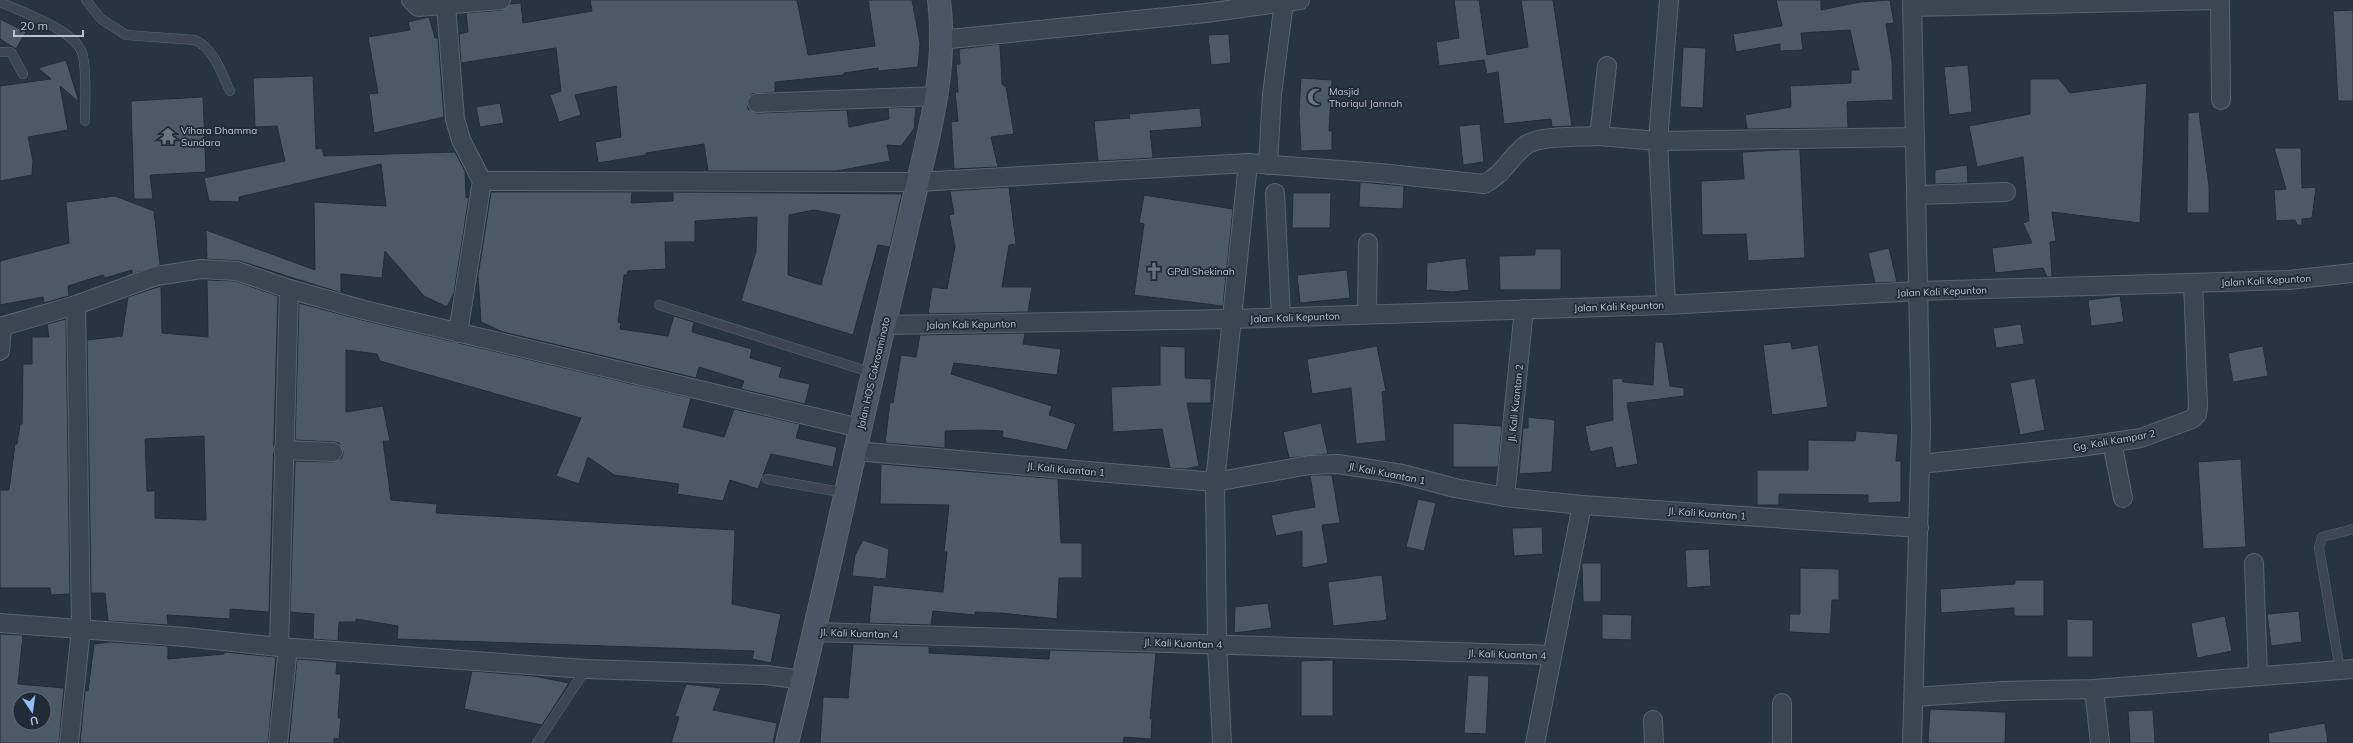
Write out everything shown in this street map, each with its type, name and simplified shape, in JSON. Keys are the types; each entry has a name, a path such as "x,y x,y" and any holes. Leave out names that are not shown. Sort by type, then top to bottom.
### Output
{"main road":[{"name":"Jalan HOS Cokroaminoto","path":"787,743 815,632 884,325 918,182 932,131 937,96 940,40 939,0"}],"street":[{"path":"411,0 418,7 501,0"},
{"path":"1666,305 1658,141 1669,0"},
{"path":"1912,743 1920,464 1919,291 1912,3 2214,0"},
{"path":"2220,0 2221,100"},
{"path":"940,40 1205,6 1292,1 1272,94 1268,165"},
{"path":"446,5 455,119 462,140 482,181 458,333"},
{"path":"1599,136 1607,66"},
{"path":"758,103 937,96"},
{"path":"482,181 918,182 1248,163 1380,173 1484,184 1496,179 1526,144 1537,140 1599,136 1658,141 1915,137"},
{"path":"1222,743 1217,644 1215,482 1248,163"},
{"path":"1916,196 2006,192"},
{"path":"1275,193 1281,317"},
{"path":"1367,314 1368,243"},
{"path":"0,351 1,326 76,305 156,276 201,269 236,271 289,289 364,310 860,428"},
{"name":"Jalan Kali Kepunton","path":"884,325 1231,319 1666,305 1919,291 2289,280 2353,273"},
{"name":"Gg. Kali Kampar 2","path":"1920,464 2112,442 2163,431 2192,419 2197,414 2193,283"},
{"path":"278,743 284,648 284,450 289,289"},
{"path":"68,743 81,630 76,305"},
{"name":"Jl. Kali Kuantan 2","path":"1505,497 1524,309"},
{"path":"2112,442 2123,498"},
{"path":"284,450 333,452"},
{"name":"Jl. Kali Kuantan 1","path":"855,451 1215,482 1309,465 1338,464 1402,474 1455,488 1505,497 1582,504 1919,528"},
{"path":"1535,743 1582,504"},
{"path":"2254,563 2258,675"},
{"path":"0,623 185,637 284,648 586,669 766,675 803,680"},
{"name":"Jl. Kali Kuantan 4","path":"815,632 1552,655"},
{"path":"1914,697 2003,691 2094,689 2258,675 2346,670"},
{"path":"2094,689 2100,743"},
{"path":"1782,703 1782,743"},
{"path":"1653,720 1654,743"}],"lane":[{"path":"86,0 101,19 126,35 195,40 204,44 212,54 230,91"},
{"path":"0,2 65,33 76,40 83,55 85,121"},
{"path":"0,52 11,52 23,74"},
{"path":"659,305 873,373"},
{"path":"767,479 846,493"},
{"path":"2346,670 2319,548 2322,537 2353,529"},
{"path":"537,743 586,669"}],"building":[{"path":"590,0 797,0 808,55 875,46 868,0 912,0 920,43 918,67 879,71 878,68 844,73 844,75 775,82 775,92 752,94 747,103 748,109 757,113 847,110 849,127 889,119 888,108 916,107 914,129 901,146 887,145 890,161 837,171 708,171 704,144 646,153 646,155 598,163 595,142 621,137 616,86 575,95 581,115 559,122 550,95 561,91 556,48 461,63 459,34 468,32 466,13 502,10 510,4 521,3 523,23 592,11"},
{"path":"1454,0 1479,0 1487,55 1528,47 1521,0 1553,0 1572,126 1552,127 1551,119 1504,124 1498,72 1487,74 1484,60 1439,66 1436,42 1459,38"},
{"path":"1776,0 1821,0 1821,10 1860,2 1890,0 1894,23 1886,24 1892,61 1893,100 1847,102 1848,128 1747,129 1745,115 1791,107 1790,86 1851,83 1851,70 1859,70 1850,30 1801,33 1803,50 1780,51 1780,44 1736,52 1733,34 1782,26"},
{"path":"2353,10 2353,101 2338,101 2333,11"},
{"path":"429,17 435,38 438,38 444,117 374,133 369,94 378,93 368,37 410,30 408,22"},
{"path":"0,19 26,32 16,49 0,39"},
{"path":"1229,34 1231,63 1211,65 1208,35"},
{"path":"1000,44 1002,84 1006,87 1014,134 991,137 998,167 954,169 951,122 958,121 955,92 958,92 956,64 960,64 959,49"},
{"path":"1683,47 1706,48 1703,108 1680,107"},
{"path":"66,60 79,102 60,86 68,130 28,137 33,161 32,175 0,181 0,86 51,79 38,68"},
{"path":"1968,65 1972,112 1949,115 1944,67"},
{"path":"313,76 316,149 322,148 324,156 455,152 465,171 466,198 469,197 454,293 447,307 424,296 385,251 382,278 341,274 341,293 240,261 207,259 206,230 315,270 314,202 386,206 381,164 239,197 239,202 209,201 204,178 285,161 277,126 255,127 253,78"},
{"path":"1301,78 1332,80 1329,131 1332,131 1332,150 1301,151 1299,113"},
{"path":"2030,79 2059,79 2070,93 2147,83 2140,223 2052,212 2056,241 2050,242 2052,277 2047,277 2043,268 1995,273 1992,248 2032,243 2023,223 2029,221 2023,157 1977,167 1969,126 2030,114"},
{"name":"Vihara Dhamma Sundara","path":"203,97 206,172 150,175 153,199 134,199 131,101"},
{"path":"500,103 504,123 480,127 476,107"},
{"path":"1200,108 1202,127 1150,131 1153,158 1098,161 1094,121 1130,118 1129,114"},
{"path":"2199,112 2209,186 2209,213 2187,213 2188,113"},
{"path":"1480,124 1484,162 1463,165 1459,126"},
{"path":"2274,148 2301,148 2302,188 2316,187 2312,218 2302,219 2302,225 2297,225 2295,220 2276,221 2274,190 2286,189"},
{"path":"1800,149 1805,258 1748,261 1746,234 1702,235 1701,181 1744,179 1742,152"},
{"path":"1967,165 1968,183 1935,184 1935,170"},
{"path":"1360,182 1404,186 1403,209 1359,207"},
{"path":"1009,187 1016,244 1009,245 1002,287 1032,287 1028,312 928,314 932,287 947,289 955,247 949,215 954,214 950,191"},
{"path":"491,192 632,192 631,203 673,201 673,192 902,194 890,247 878,245 853,335 741,301 756,251 757,217 695,221 695,242 665,242 666,269 628,271 627,275 624,275 618,322 621,323 620,329 668,336 674,316 694,322 692,332 752,349 750,358 782,367 779,377 810,384 805,404 741,389 744,381 699,367 696,378 503,332 481,322 478,276","holes":["814,210 840,215 821,285 788,275 789,215"]},
{"path":"1293,193 1331,193 1330,228 1292,228"},
{"path":"1144,195 1233,209 1223,306 1134,295 1144,224 1139,223"},
{"path":"115,196 154,211 160,265 132,274 132,270 105,278 103,275 68,286 69,296 44,303 43,297 0,305 0,261 69,243 66,202"},
{"path":"1889,248 1897,282 1875,283 1868,253"},
{"path":"1535,249 1561,249 1561,290 1500,290 1499,256 1535,255"},
{"path":"1466,258 1469,290 1452,292 1426,290 1427,263"},
{"path":"1347,270 1350,298 1300,303 1297,275"},
{"path":"207,280 235,281 278,296 269,612 230,609 230,619 167,615 168,625 108,621 105,593 91,593 87,340 122,336 128,297 161,286 162,333 208,337","holes":["204,436 206,520 155,518 155,491 147,491 145,439"]},
{"path":"2120,296 2124,322 2091,326 2088,300"},
{"path":"299,303 362,320 691,398 683,427 724,437 734,409 800,424 796,438 837,447 833,467 771,454 758,489 730,480 723,501 677,494 679,484 614,475 588,457 579,484 556,476 581,418 380,361 377,354 346,350 346,412 383,406 390,441 383,441 391,500 437,504 436,513 735,530 732,604 781,614 771,663 752,659 754,651 397,639 398,626 356,619 356,622 339,622 338,641 313,639 314,614 290,612 295,461 333,462 342,458 343,452 339,443 295,440"},
{"path":"66,319 70,594 51,595 50,588 0,588 0,490 9,490 15,444 17,444 20,424 22,424 23,364 32,364 32,337 49,337 47,324"},
{"path":"2021,324 2024,344 1996,348 1993,328"},
{"path":"1025,333 1023,344 1061,349 1057,375 954,363 951,374 1052,406 1049,415 1076,424 1067,450 1002,437 1003,431 979,430 945,431 945,448 885,443 890,402 893,403 901,355 916,357 920,335"},
{"path":"1655,342 1663,342 1670,386 1684,388 1684,396 1627,403 1638,464 1616,468 1612,447 1590,452 1585,426 1613,420 1612,379 1622,378 1623,382 1653,385"},
{"path":"1791,342 1792,349 1818,345 1828,407 1772,415 1763,345"},
{"path":"1160,346 1185,347 1185,378 1211,379 1211,403 1187,403 1199,466 1185,469 1170,468 1162,429 1113,432 1111,387 1160,385"},
{"path":"1377,346 1386,391 1382,392 1386,441 1356,444 1351,388 1312,394 1307,359"},
{"path":"2263,346 2268,376 2233,382 2228,353"},
{"path":"2035,378 2045,430 2020,435 2010,383"},
{"path":"1528,417 1555,420 1552,472 1519,474 1523,428 1528,428"},
{"path":"1321,423 1328,454 1289,458 1283,432"},
{"path":"1453,423 1502,426 1498,467 1453,467"},
{"path":"1856,431 1898,434 1896,461 1901,461 1901,502 1868,503 1868,495 1779,494 1779,505 1757,505 1757,470 1808,470 1808,440 1855,441"},
{"path":"2241,459 2246,547 2203,549 2198,462"},
{"path":"881,464 1058,479 1061,543 1082,543 1082,578 1059,578 1057,619 1001,613 975,612 975,615 933,611 931,625 869,623 873,585 943,592 947,552 944,552 949,505 880,504"},
{"path":"1310,475 1332,475 1340,523 1322,525 1328,563 1302,568 1302,531 1276,536 1271,515 1315,507"},
{"path":"1418,499 1436,503 1424,551 1406,547"},
{"path":"1542,527 1543,554 1514,556 1512,528"},
{"path":"863,540 889,549 886,579 852,576 855,555"},
{"path":"1709,549 1711,586 1687,588 1685,550"},
{"path":"1582,563 1601,563 1601,602 1583,602"},
{"path":"1800,568 1839,569 1839,600 1832,600 1830,634 1789,632 1790,614 1800,614"},
{"path":"1382,575 1387,620 1333,626 1328,582"},
{"path":"2015,580 2044,580 2044,616 2014,616 2014,608 1941,613 1940,589 2015,584"},
{"path":"1268,603 1272,628 1234,633 1235,607"},
{"path":"2299,611 2302,642 2271,646 2267,614"},
{"path":"1602,614 1632,615 1631,640 1602,639"},
{"path":"2225,616 2232,651 2197,658 2191,623"},
{"path":"2067,619 2093,620 2093,657 2067,657"},
{"path":"0,634 23,635 18,684 64,688 59,743 0,743"},
{"path":"110,642 168,646 168,659 224,654 224,652 276,657 268,743 80,743 85,690 88,691 94,644"},
{"path":"853,644 929,646 929,653 1049,659 1050,650 1156,653 1150,719 1152,719 1151,739 1124,737 1123,743 820,743 823,697 848,698"},
{"path":"297,659 337,662 336,674 341,674 338,718 341,718 339,739 334,738 334,743 289,743"},
{"path":"1333,660 1333,716 1301,716 1301,661"},
{"path":"472,671 534,676 569,683 542,725 464,709"},
{"path":"1468,675 1489,676 1486,734 1464,733"},
{"path":"686,684 721,688 713,710 777,723 773,743 671,743 679,717 675,716"},
{"path":"1930,709 2006,712 2005,743 1928,743"},
{"path":"2153,710 2155,743 2130,743 2128,711"},
{"path":"2325,723 2328,743 2269,743 2268,733"}],"place":[{"name":"Masjid Thoriqul Jannah","path":"1316,97"},
{"name":"Vihara Dhamma Sundara","path":"168,136"},
{"name":"GPdI Shekinah","path":"1154,271"}]}
